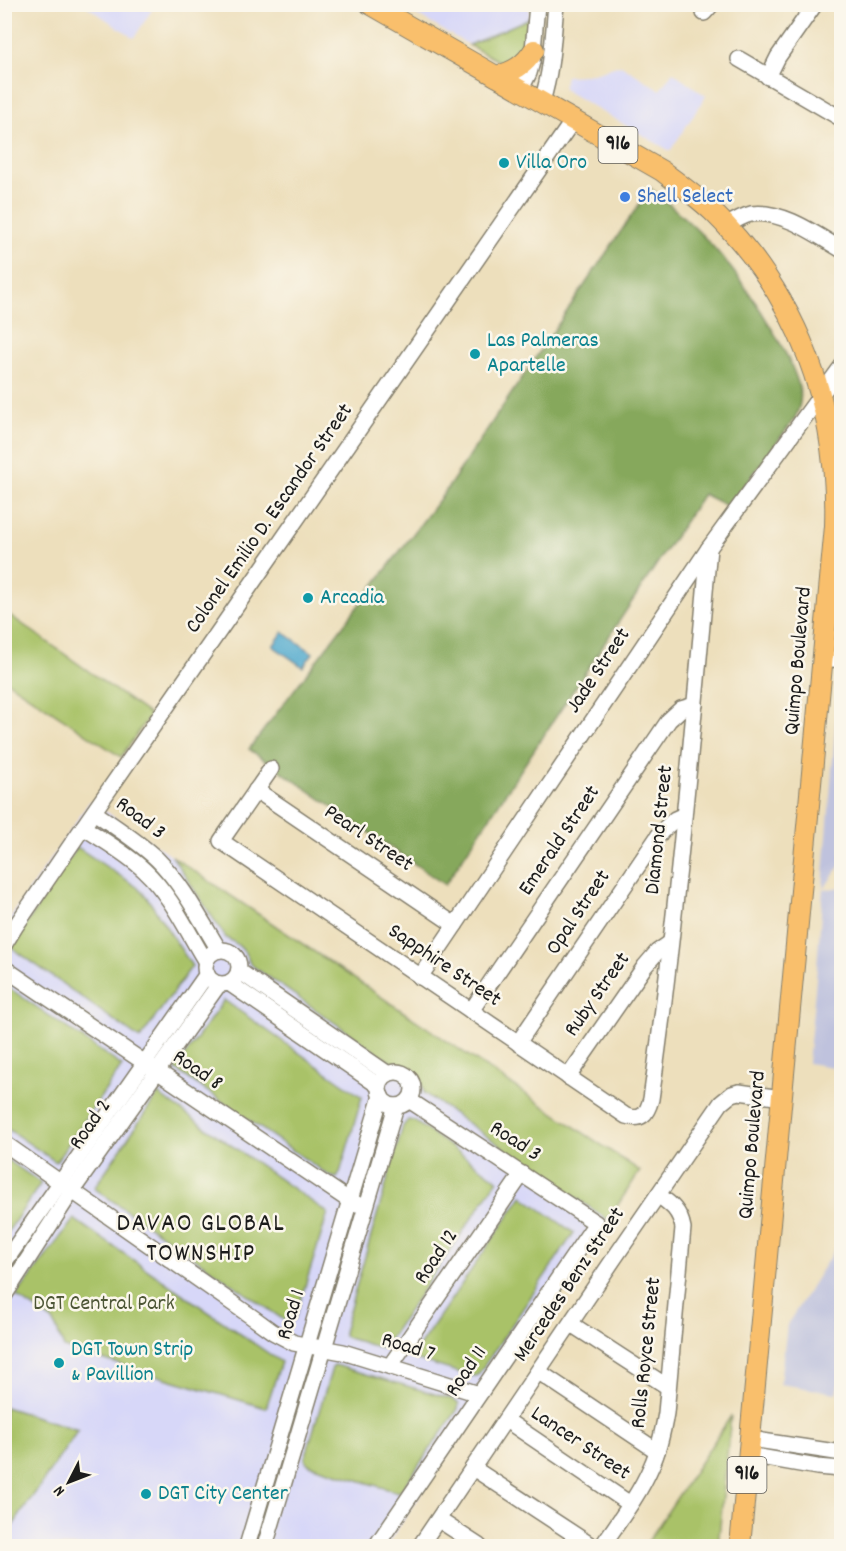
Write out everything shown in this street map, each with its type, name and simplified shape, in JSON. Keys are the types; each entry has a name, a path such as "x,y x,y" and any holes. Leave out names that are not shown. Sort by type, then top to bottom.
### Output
{"main road":[{"name":"Quimpo Boulevard","path":"370,4 662,171 700,201 726,226 764,273 785,309 809,360 821,395 831,441 836,491 832,659 782,1098 740,1546"},
{"path":"496,76 516,69 528,59 534,50"}],"street":[{"path":"521,89 529,73 534,50 537,4"},
{"path":"542,101 548,84 556,4"},
{"path":"768,77 778,57 815,4"},
{"path":"739,59 842,119"},
{"name":"Colonel Emilio D. Escandor Street","path":"4,945 83,827 574,120"},
{"path":"726,226 739,218 753,214 775,215 808,230 842,250"},
{"name":"Jade Street","path":"420,977 709,548 842,366"},
{"name":"Diamond Street","path":"644,1114 651,1100 661,1028 709,548"},
{"name":"Emerald Street","path":"471,1011 669,720 681,709 695,705"},
{"path":"256,790 271,769"},
{"name":"Pearl Street","path":"256,790 455,925"},
{"name":"Sapphire Street","path":"256,790 221,841 626,1116 633,1119 644,1114"},
{"name":"Road 3","path":"94,812 157,859 179,886 219,950 229,951 236,957 239,966 220,975"},
{"name":"Opal Street","path":"518,1043 662,832 669,824 684,815"},
{"name":"Road 3","path":"83,827 134,861 157,884 220,975 383,1086"},
{"name":"Ruby Street","path":"568,1077 645,966 657,952 670,943"},
{"name":"Road 2","path":"7,1287 67,1187 151,1067 220,975 211,954 219,950"},
{"name":"Road 8","path":"4,968 350,1201 366,1206"},
{"path":"398,1072 407,1077 412,1085 412,1095 403,1103 387,1103 383,1086 398,1072"},
{"name":"Road 1","path":"247,1546 383,1086"},
{"name":"Mercedes Benz Street","path":"420,1546 726,1098 739,1092 782,1098"},
{"name":"Road 3","path":"403,1103 522,1174 596,1222"},
{"name":"Road 1","path":"265,1546 366,1206 403,1103"},
{"name":"Road 7","path":"4,1143 273,1332 294,1343 343,1352 479,1394"},
{"name":"Road 12","path":"390,1366 522,1174"},
{"name":"Road 2","path":"4,1263 67,1187"},
{"name":"Rolls Royce Street","path":"602,1546 647,1475 662,1433 683,1228 676,1209 658,1195"},
{"name":"Road 11","path":"376,1546 596,1222"},
{"path":"571,1324 668,1387"},
{"path":"539,1372 657,1451"},
{"path":"288,1407 304,1413"},
{"name":"Lancer Street","path":"506,1420 630,1504"},
{"path":"749,1447 842,1453"},
{"path":"749,1447 806,1465 842,1469"},
{"path":"473,1468 592,1546"},
{"path":"439,1520 479,1546"}],"shaded area":[{"path":"85,5 155,5 134,38"},
{"path":"399,5 529,5 530,18 469,45"},
{"path":"621,65 660,90 673,72 706,96 670,151 563,89 566,76 587,75"},
{"path":"836,718 842,719 841,864 823,890 841,887 842,1065 838,1068 808,1063"},
{"path":"90,801 640,1171 386,1546 5,1546 5,926"},
{"path":"841,1239 842,1373 836,1393 780,1384 787,1325"}],"green space":[{"path":"530,18 526,52 505,65 469,45"},
{"path":"650,188 705,238 752,297 780,342 793,370 801,394 799,408 795,418 729,507 703,494 445,885 249,749 445,492"},
{"path":"4,611 150,715 121,757 5,680"},
{"path":"77,847 137,887 146,896 192,966 140,1039 11,947"},
{"path":"172,856 640,1171 608,1220 424,1093 420,1080 409,1067 391,1062 250,964 241,948 226,938"},
{"path":"5,985 122,1066 56,1162 5,1127"},
{"path":"224,1000 362,1097 337,1178 330,1176 175,1069"},
{"path":"158,1094 328,1213 295,1318 291,1322 284,1320 94,1188"},
{"path":"408,1120 414,1121 498,1180 386,1344 380,1348 348,1338 343,1332 403,1126"},
{"path":"5,1158 41,1183 5,1236"},
{"path":"522,1196 574,1233 478,1375 470,1376 415,1359 413,1354"},
{"name":"DGT Central Park","path":"74,1219 281,1362 266,1408 64,1348 54,1322 16,1296"},
{"path":"335,1365 452,1399 459,1404 458,1409 401,1491 397,1492 306,1462 305,1458 332,1368"},
{"path":"4,1407 78,1430 5,1537"},
{"path":"731,1416 718,1546 645,1546"}],"water":[{"path":"283,632 313,653 303,667 273,646"}],"place":[{"name":"Villa Oro","path":"504,163"},
{"name":"Shell Select","path":"625,197"},
{"name":"Las Palmeras Apartelle","path":"475,354"},
{"name":"Arcadia","path":"308,598"},
{"name":"DGT Town Strip & Pavillion","path":"59,1363"},
{"name":"DGT City Center","path":"146,1494"}],"district":[{"name":"DAVAO GLOBAL TOWNSHIP","path":"201,1239"}]}
